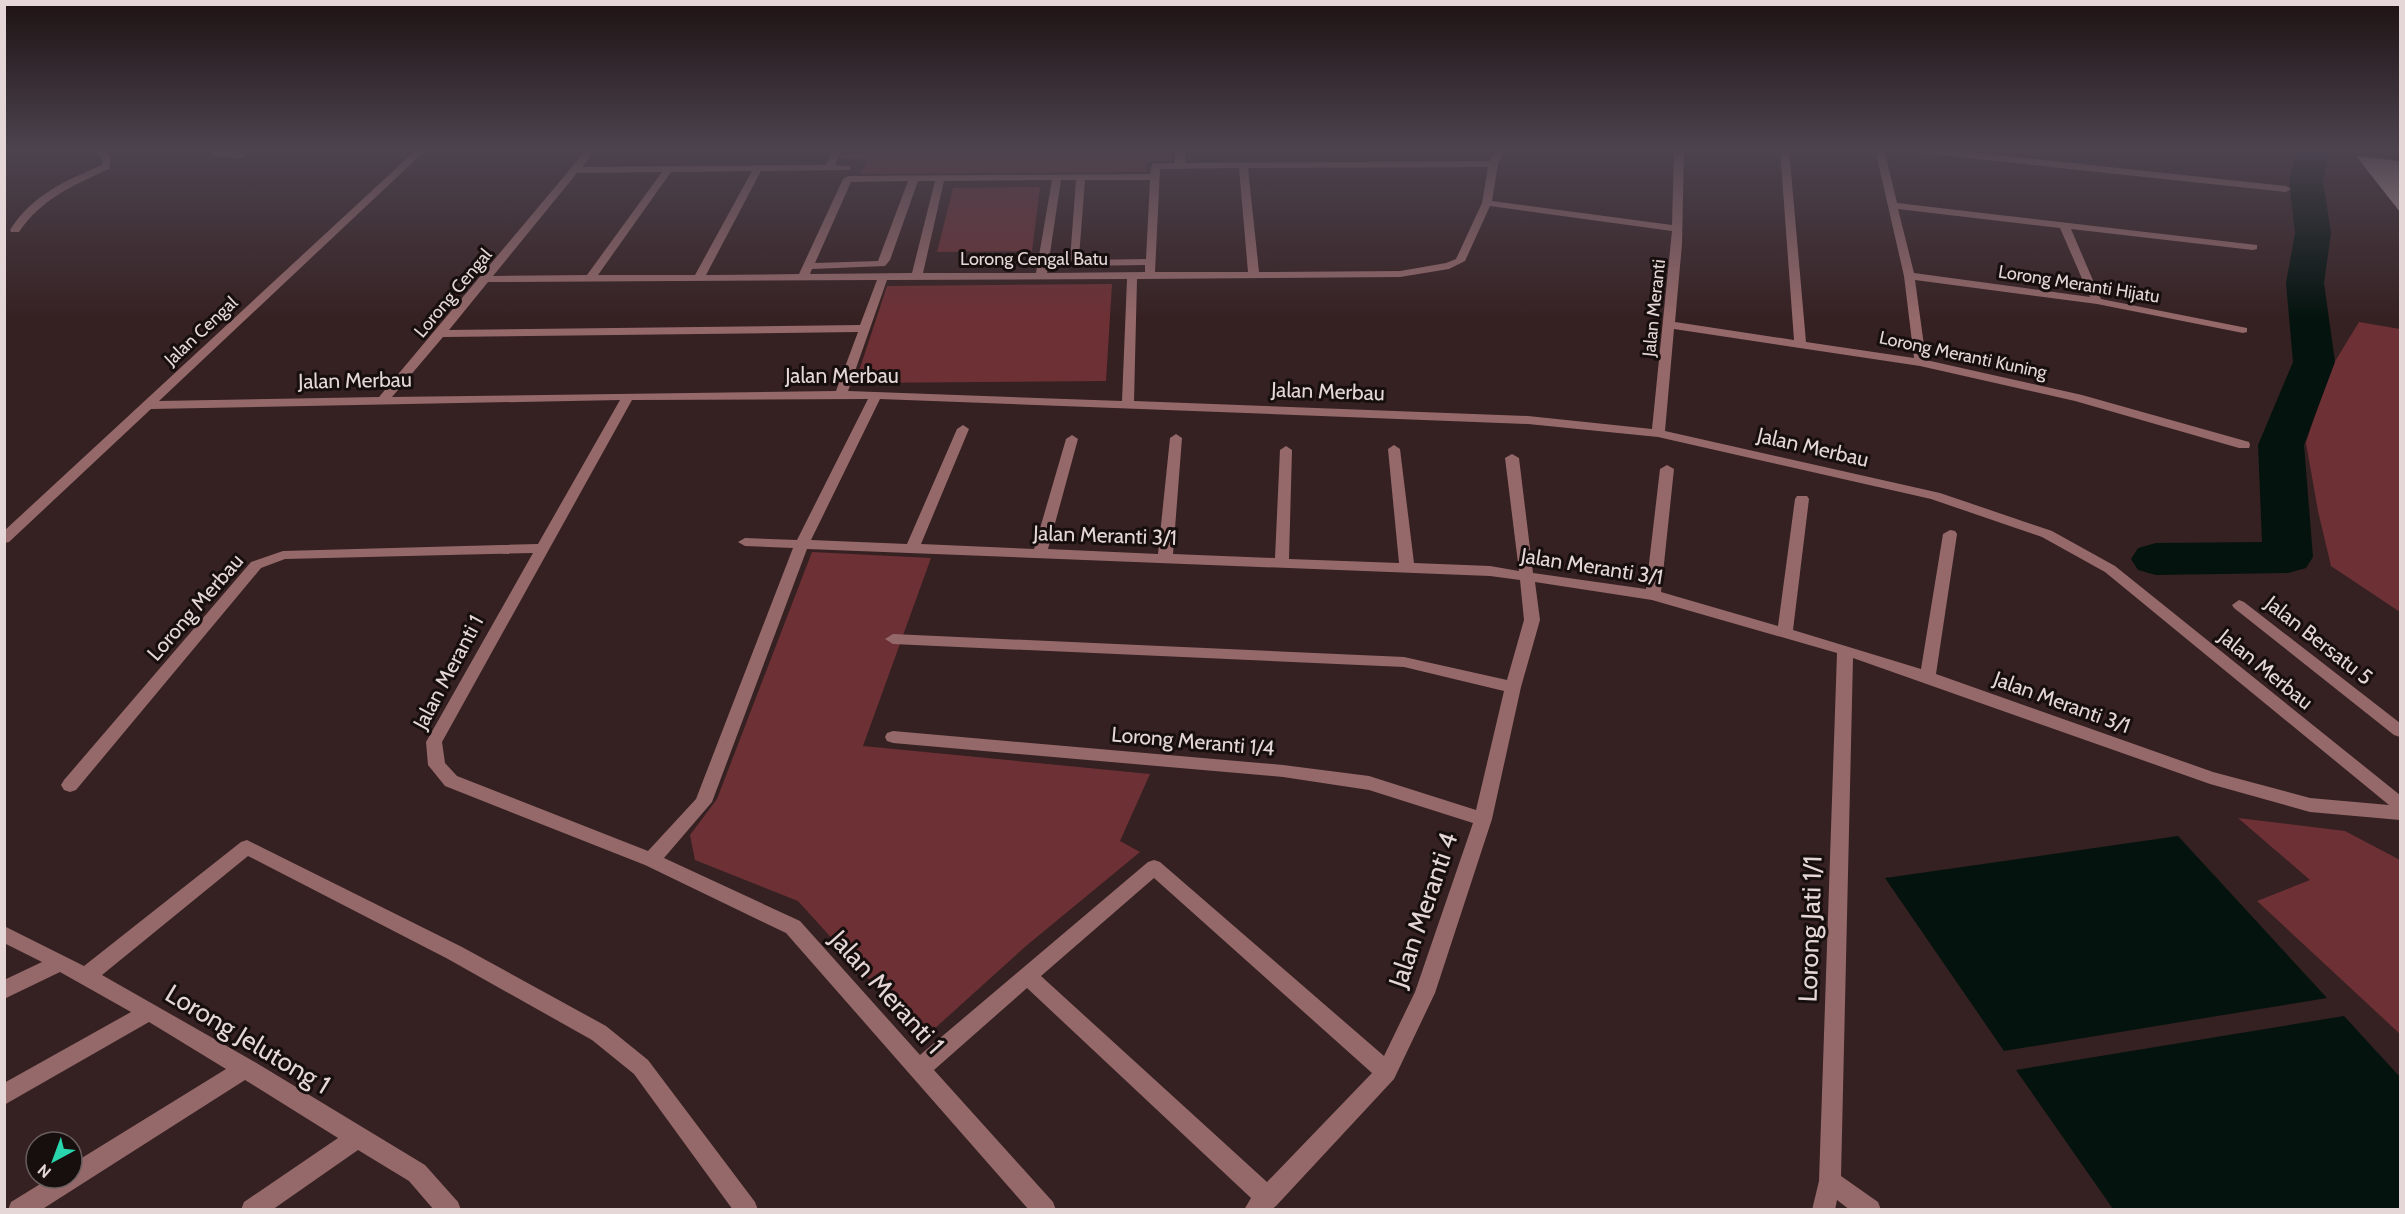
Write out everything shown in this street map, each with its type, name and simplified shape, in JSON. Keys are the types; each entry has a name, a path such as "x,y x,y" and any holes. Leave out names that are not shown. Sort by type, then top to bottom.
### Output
{"street":[{"path":"15,230 22,214 33,206"},
{"name":"Jalan Cengal","path":"4,539 362,206"},
{"name":"Lorong Cengal","path":"383,400 547,206"},
{"path":"590,279 643,206"},
{"path":"699,278 738,206"},
{"path":"803,278 836,206"},
{"path":"808,266 881,264 885,260 904,206"},
{"path":"917,276 934,206"},
{"path":"1041,275 1052,206"},
{"path":"1078,206 1074,258 1084,263 1151,262"},
{"path":"1150,275 1153,206"},
{"path":"1247,206 1254,275"},
{"name":"Lorong Cengal Batu","path":"486,279 1400,274 1449,266 1460,261 1486,206"},
{"path":"1506,206 1677,229"},
{"name":"Jalan Meranti","path":"1658,433 1678,206"},
{"path":"1789,206 1800,344"},
{"path":"1891,206 1910,276 1920,362"},
{"path":"1897,206 2253,247"},
{"path":"2064,225 2097,301"},
{"path":"1128,404 1132,275"},
{"name":"Lorong Meranti Hijatu","path":"1910,276 2097,301 2243,330"},
{"path":"841,395 883,277"},
{"name":"Lorong Meranti Kuning","path":"1669,326 1920,362 2078,398 2244,445"},
{"path":"440,334 865,328"},
{"path":"651,860 703,802 802,544 876,395"},
{"name":"Jalan Merbau","path":"148,405 628,396 876,395 1528,420 1658,433 1935,496 2047,534 2110,569 2400,804"},
{"name":"Jalan Meranti 1","path":"628,396 434,742 437,765 451,781 651,860 793,927 1044,1209"},
{"path":"912,548 963,429"},
{"path":"1165,558 1176,438"},
{"path":"1040,554 1072,439"},
{"path":"1394,449 1407,568"},
{"path":"1282,563 1286,450"},
{"name":"Jalan Meranti 4","path":"1261,1204 1387,1072 1425,993 1483,819 1513,687 1532,620 1512,458"},
{"path":"1653,595 1667,469"},
{"path":"1785,632 1802,499"},
{"path":"1928,676 1950,534"},
{"name":"Jalan Meranti 3/1","path":"746,542 1407,568 1525,575 1653,595 1785,632 1928,676 2210,778 2310,805 2400,813"},
{"name":"Lorong Merbau","path":"70,785 256,565 283,555 543,548"},
{"name":"Jalan Bersatu 5","path":"2239,605 2400,731"},
{"path":"894,639 1404,662 1513,687"},
{"name":"Lorong Jati 1/1","path":"1823,1209 1830,1181 1845,650"},
{"name":"Lorong Meranti 1/4","path":"893,737 1283,771 1369,783 1483,819"},
{"path":"86,976 247,847 454,953 599,1033 641,1067 747,1209"},
{"path":"919,1069 1154,867 1387,1072"},
{"name":"Lorong Jelutong 1","path":"4,934 62,962 150,1011 417,1173 450,1209"},
{"path":"4,990 62,962"},
{"path":"1028,976 1261,1204"},
{"path":"4,1095 150,1011"},
{"path":"84,1169 246,1068"},
{"path":"252,1209 357,1138"},
{"path":"1830,1181 1870,1209"},
{"path":"19,1209 50,1190"}],"shaded area":[{"path":"949,206 1038,206 1032,251 937,252"},
{"path":"1112,284 1106,381 855,383 887,286"},
{"path":"2359,322 2400,329 2400,612 2331,566 2306,443 2328,373"},
{"path":"812,552 931,558 863,746 1150,774 1120,841 1140,852 1026,946 923,1039 798,901 695,860 690,835 717,799"},
{"path":"2238,818 2345,831 2400,860 2400,1034 2257,901 2310,880"},
{"path":"2178,836 2327,998 2004,1051 1885,878"},
{"path":"2344,1016 2400,1077 2400,1209 2113,1209 2016,1070"}],"waterway":[{"path":"2156,559 2288,557 2281,445 2314,362 2305,283 2313,233 2309,206"}]}
